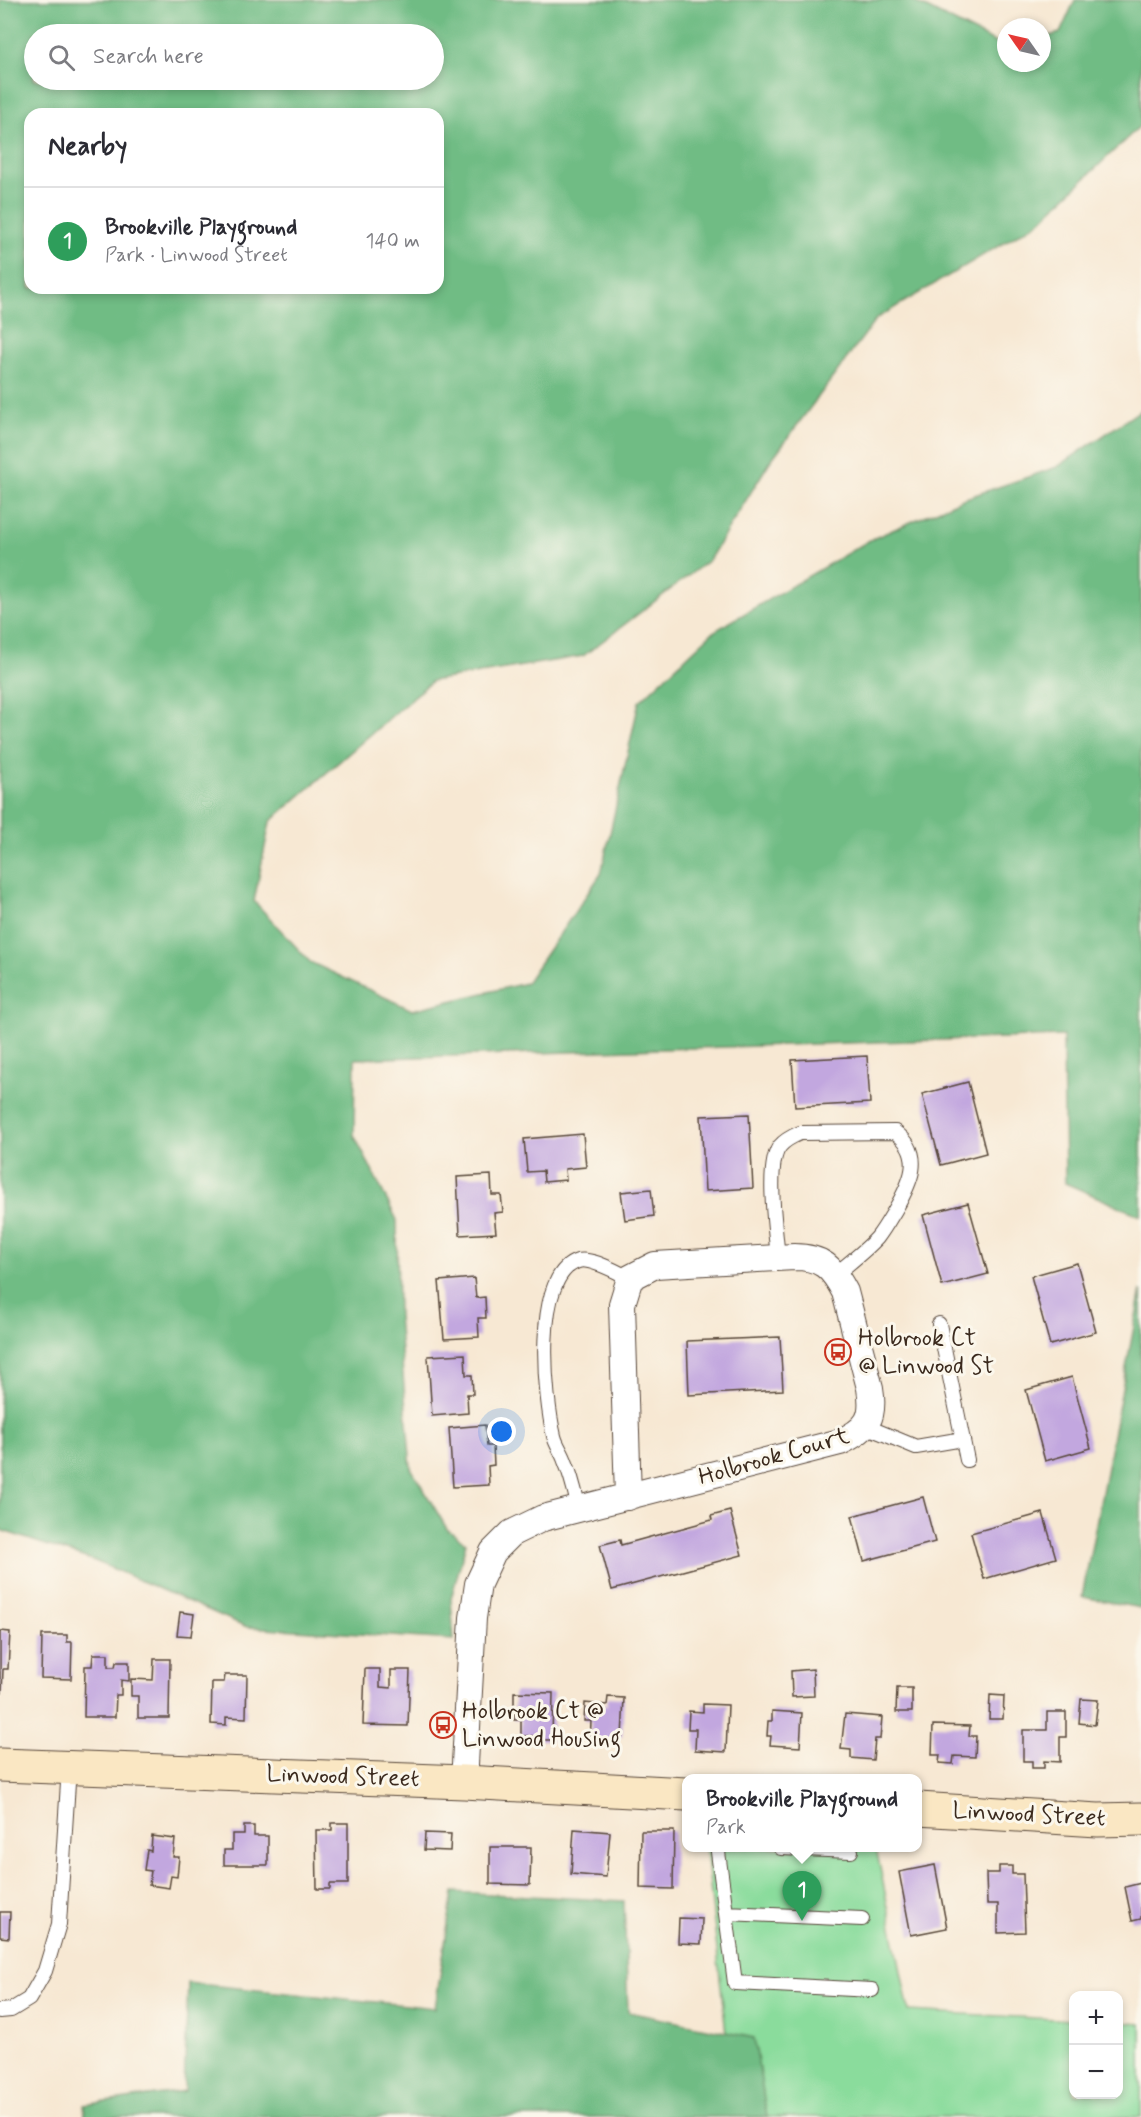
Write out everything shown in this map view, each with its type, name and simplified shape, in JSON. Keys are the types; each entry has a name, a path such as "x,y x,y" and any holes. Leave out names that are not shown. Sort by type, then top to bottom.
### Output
{"main road":[{"name":"Linwood Street","path":"0,1765 464,1782 682,1794"},
{"name":"Linwood Street","path":"922,1809 1098,1820 1141,1819"}],"street":[{"name":"Holbrook Court","path":"464,1782 472,1618 478,1584 494,1552 512,1533 543,1518 840,1442 865,1426 871,1416 873,1404 870,1388 845,1292 835,1275 816,1259 778,1258 655,1265 630,1278"},
{"path":"628,1497 622,1304 630,1278"}],"lane":[{"path":"778,1258 772,1168 780,1146 800,1133 895,1132 905,1139 910,1152 913,1170 909,1185 876,1239 835,1275"},
{"path":"579,1509 573,1483 555,1439 547,1398 546,1317 557,1280 565,1268 580,1260 598,1264 630,1278"},
{"path":"939,1324 967,1460"},
{"path":"865,1426 916,1447 963,1439"},
{"path":"0,2011 11,2010 29,1999 45,1971 59,1924 69,1767"},
{"path":"718,1852 735,1983 872,1990"},
{"path":"726,1913 862,1919"}],"green space":[{"path":"0,0 911,0 997,43 997,72 1051,72 1051,36 1060,33 1075,0 1141,0 1141,125 1039,222 877,318 769,463 709,560 583,656 432,681 270,822 254,901 310,962 412,1010 526,983 601,874 639,702 713,632 870,540 963,499 1057,467 1141,410 1141,1216 1065,1183 1063,1036 355,1059 354,1135 397,1220 398,1316 411,1468 447,1529 466,1543 451,1599 454,1640 247,1627 95,1561 0,1530"},
{"path":"1141,1290 1141,1608 1082,1597"},
{"path":"706,1852 877,1852 909,2011 1069,2020 1069,2099 1123,2099 1123,2022 1141,2024 1141,2117 729,2117 729,2061"},
{"path":"453,1892 624,1901 628,2012 754,2038 767,2117 85,2117 84,2105 184,2091 188,1983 435,2008"}],"building":[{"path":"867,1056 870,1103 795,1107 792,1060"},
{"path":"968,1082 986,1153 941,1165 922,1094"},
{"path":"749,1114 753,1188 705,1191 701,1116"},
{"path":"583,1134 586,1167 565,1169 566,1180 544,1182 543,1171 527,1172 524,1139"},
{"path":"491,1175 492,1195 501,1195 503,1212 494,1213 496,1233 460,1235 457,1177"},
{"path":"651,1189 654,1216 625,1220 621,1192"},
{"path":"968,1203 988,1274 942,1286 923,1215"},
{"path":"1077,1263 1096,1332 1050,1345 1031,1276"},
{"path":"474,1278 476,1298 485,1297 486,1318 478,1318 479,1337 444,1339 439,1281"},
{"path":"780,1337 783,1390 689,1395 687,1341"},
{"path":"465,1354 466,1375 472,1375 473,1394 467,1394 468,1413 432,1416 428,1356"},
{"path":"1072,1377 1091,1448 1045,1461 1026,1390"},
{"path":"485,1425 487,1446 493,1446 494,1465 488,1466 489,1485 453,1487 449,1428"},
{"path":"923,1497 935,1542 864,1561 852,1516"},
{"path":"730,1511 742,1555 612,1590 600,1545 620,1540 621,1545 712,1520 711,1516"},
{"path":"1043,1513 1056,1558 984,1579 971,1533"},
{"path":"180,1612 194,1614 191,1636 177,1635"},
{"path":"0,1631 10,1632 8,1669 3,1669 2,1693 0,1693"},
{"path":"42,1635 67,1635 67,1642 72,1642 71,1679 41,1678"},
{"path":"93,1654 108,1654 108,1667 115,1667 116,1662 129,1662 129,1681 121,1680 121,1695 116,1695 115,1717 84,1717 85,1666 92,1666"},
{"path":"154,1659 170,1659 169,1718 138,1718 138,1696 131,1696 131,1679 153,1680"},
{"path":"365,1669 380,1669 380,1687 391,1688 391,1670 410,1670 408,1726 363,1725"},
{"path":"813,1669 814,1696 792,1697 791,1671"},
{"path":"225,1675 247,1675 246,1718 226,1717 226,1725 211,1724 212,1682 224,1682"},
{"path":"897,1688 912,1688 912,1712 896,1712"},
{"path":"514,1692 553,1693 552,1740 533,1740 533,1736 521,1736 521,1720 514,1720"},
{"path":"990,1695 1004,1696 1003,1719 989,1719"},
{"path":"608,1697 624,1698 622,1737 613,1737 613,1743 590,1741 591,1721 584,1721 585,1703 607,1705"},
{"path":"1081,1699 1098,1700 1095,1725 1079,1723"},
{"path":"703,1704 728,1705 726,1752 695,1750 696,1729 688,1729 689,1711 703,1712"},
{"path":"772,1711 802,1713 800,1747 770,1745 771,1736 767,1736 768,1721 772,1721"},
{"path":"1047,1712 1066,1712 1066,1737 1060,1737 1060,1762 1044,1761 1044,1768 1032,1768 1032,1761 1023,1761 1023,1730 1047,1730"},
{"path":"845,1714 882,1717 880,1739 875,1739 873,1760 851,1758 851,1750 841,1749"},
{"path":"933,1725 970,1726 969,1736 976,1736 975,1757 954,1756 953,1764 939,1763 940,1755 932,1755"},
{"path":"332,1823 348,1823 348,1884 330,1884 330,1889 317,1889 316,1830 332,1830"},
{"path":"244,1826 254,1826 254,1836 268,1836 268,1865 224,1865 224,1850 232,1850 232,1834 244,1834"},
{"path":"574,1829 610,1832 606,1877 571,1874"},
{"path":"641,1831 674,1831 673,1889 640,1888"},
{"path":"425,1833 451,1834 450,1851 424,1850"},
{"path":"152,1836 175,1839 173,1857 179,1857 177,1877 171,1876 169,1888 149,1885 151,1871 144,1870 147,1850 151,1851"},
{"path":"490,1847 531,1847 530,1885 490,1884"},
{"path":"935,1865 947,1928 911,1935 899,1872"},
{"path":"999,1866 1012,1866 1012,1874 1023,1874 1025,1932 998,1933 998,1904 987,1904 986,1873 999,1873"},
{"path":"1141,1883 1141,1919 1132,1921 1125,1887"},
{"path":"0,1912 10,1912 9,1938 0,1937"},
{"path":"679,1918 702,1919 701,1944 678,1943"}],"place":[{"name":"Holbrook Ct @ Linwood St","path":"838,1352"},
{"name":"Holbrook Ct @ Linwood Housing","path":"443,1725"},
{"name":"Brookville Playground","path":"802,1921"}]}
